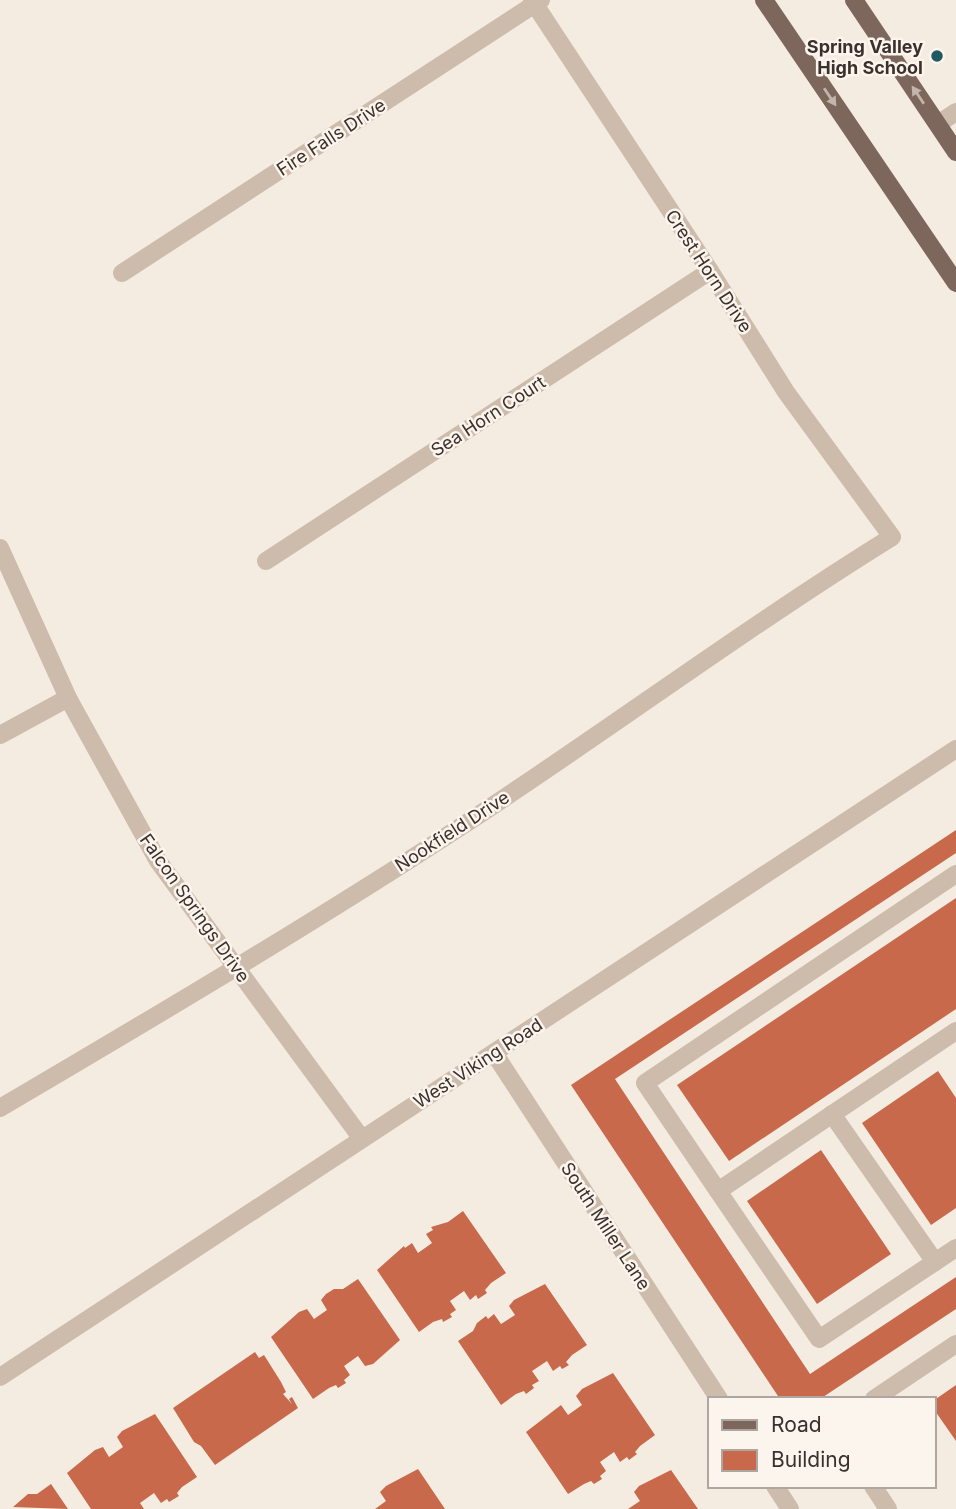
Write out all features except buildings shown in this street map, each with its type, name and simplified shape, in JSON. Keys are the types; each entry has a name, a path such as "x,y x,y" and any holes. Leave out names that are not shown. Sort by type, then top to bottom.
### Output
{"main road":[{"path":"764,0 956,283"},
{"path":"854,0 956,152"}],"street":[{"name":"Crest Horn Drive","path":"536,1 786,391 892,537"},
{"name":"Fire Falls Drive","path":"122,273 536,1"},
{"path":"937,124 956,112"},
{"name":"Sea Horn Court","path":"266,561 710,271"},
{"name":"Nookfield Drive","path":"0,1108 237,969 469,822 823,580 892,537"},
{"name":"Falcon Springs Drive","path":"0,548 68,698 158,861 362,1139"},
{"path":"0,735 68,698"},
{"name":"West Viking Road","path":"0,1377 956,749"},
{"path":"956,874 645,1083 819,1339 956,1248"},
{"path":"718,1191 956,1031"},
{"name":"South Miller Lane","path":"494,1052 718,1397"},
{"path":"832,1114 935,1262"},
{"path":"877,1397 956,1344"},
{"path":"776,1488 790,1509"},
{"path":"874,1488 888,1509"}],"place":[{"name":"Spring Valley High School","path":"937,56"}]}
